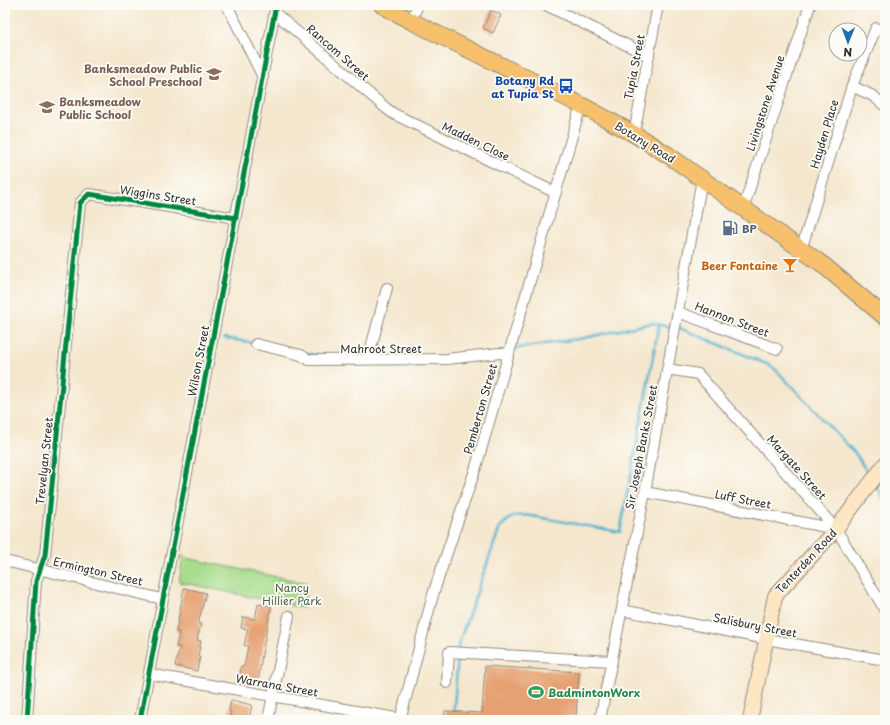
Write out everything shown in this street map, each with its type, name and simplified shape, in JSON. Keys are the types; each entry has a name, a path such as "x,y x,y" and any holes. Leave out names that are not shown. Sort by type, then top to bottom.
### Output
{"main road":[{"name":"Botany Road","path":"382,5 411,21 581,105 634,134 668,155 843,280 885,317"}],"street":[{"path":"227,5 262,77"},
{"path":"411,21 418,5"},
{"path":"546,5 649,56"},
{"name":"Tupia Street","path":"634,134 658,5"},
{"name":"Livingstone Avenue","path":"743,209 810,5"},
{"name":"Wilson Street","path":"140,720 275,9"},
{"name":"Rancom Street","path":"275,9 387,109"},
{"name":"Hayden Place","path":"801,250 852,86 876,28"},
{"path":"852,86 873,96 885,106"},
{"name":"Pemberton Street","path":"400,719 434,591 476,467 581,105"},
{"name":"Madden Close","path":"387,109 400,117 556,194"},
{"name":"Sir Joseph Banks Street","path":"600,720 645,492 702,179"},
{"name":"Wiggins Street","path":"80,203 89,194 236,218"},
{"name":"Trevelyan Street","path":"27,720 36,581 45,555 80,203"},
{"path":"368,360 387,288"},
{"name":"Hannon Street","path":"678,312 776,349"},
{"name":"Mahroot Street","path":"256,344 301,355 309,360 447,359 500,353 508,354"},
{"name":"Margate Street","path":"668,369 698,374 836,530 885,610"},
{"name":"Tenterden Road","path":"750,720 775,596 836,530 885,464"},
{"name":"Luff Street","path":"645,492 836,530"},
{"name":"Ermington Street","path":"5,560 40,570 162,599"},
{"name":"Salisbury Street","path":"622,610 766,639 885,660"},
{"path":"268,720 289,616"},
{"path":"447,683 449,652 612,661"},
{"name":"Warrana Street","path":"148,674 400,719"}],"green space":[{"name":"Nancy Hillier Park","path":"183,555 186,558 307,583 304,608 179,582"}],"building":[{"path":"491,10 501,15 493,33 483,28"},
{"path":"184,588 206,593 198,624 201,624 197,640 201,641 197,671 175,666 180,647 176,647 179,632 176,632"},
{"path":"258,604 271,606 258,683 239,680 241,666 244,667 248,646 244,645 248,629 241,628 243,617 255,619"},
{"path":"485,666 579,672 576,717 564,716 563,720 444,720 445,711 482,713"},
{"path":"231,700 252,705 249,720 229,720"}],"waterway":[{"path":"513,349 584,338 652,323 672,327"},
{"path":"458,650 459,643 500,527 508,520 517,515 532,516 620,532 659,325"},
{"path":"677,328 769,365 776,370 856,454 870,477"},
{"path":"225,338 254,343"},
{"path":"306,353 319,355"},
{"path":"875,484 885,500"},
{"path":"453,720 458,655"}],"cycle path":[{"path":"140,720 276,5"},
{"path":"27,720 36,581 45,555 80,203 89,194 236,218"}],"place":[{"name":"Banksmeadow Public School Preschool","path":"214,74"},
{"name":"Botany Rd at Tupia St","path":"566,86"},
{"name":"Banksmeadow Public School","path":"47,107"},
{"name":"BP","path":"730,228"},
{"name":"Beer Fontaine","path":"790,265"},
{"name":"BadmintonWorx","path":"536,692"}]}
